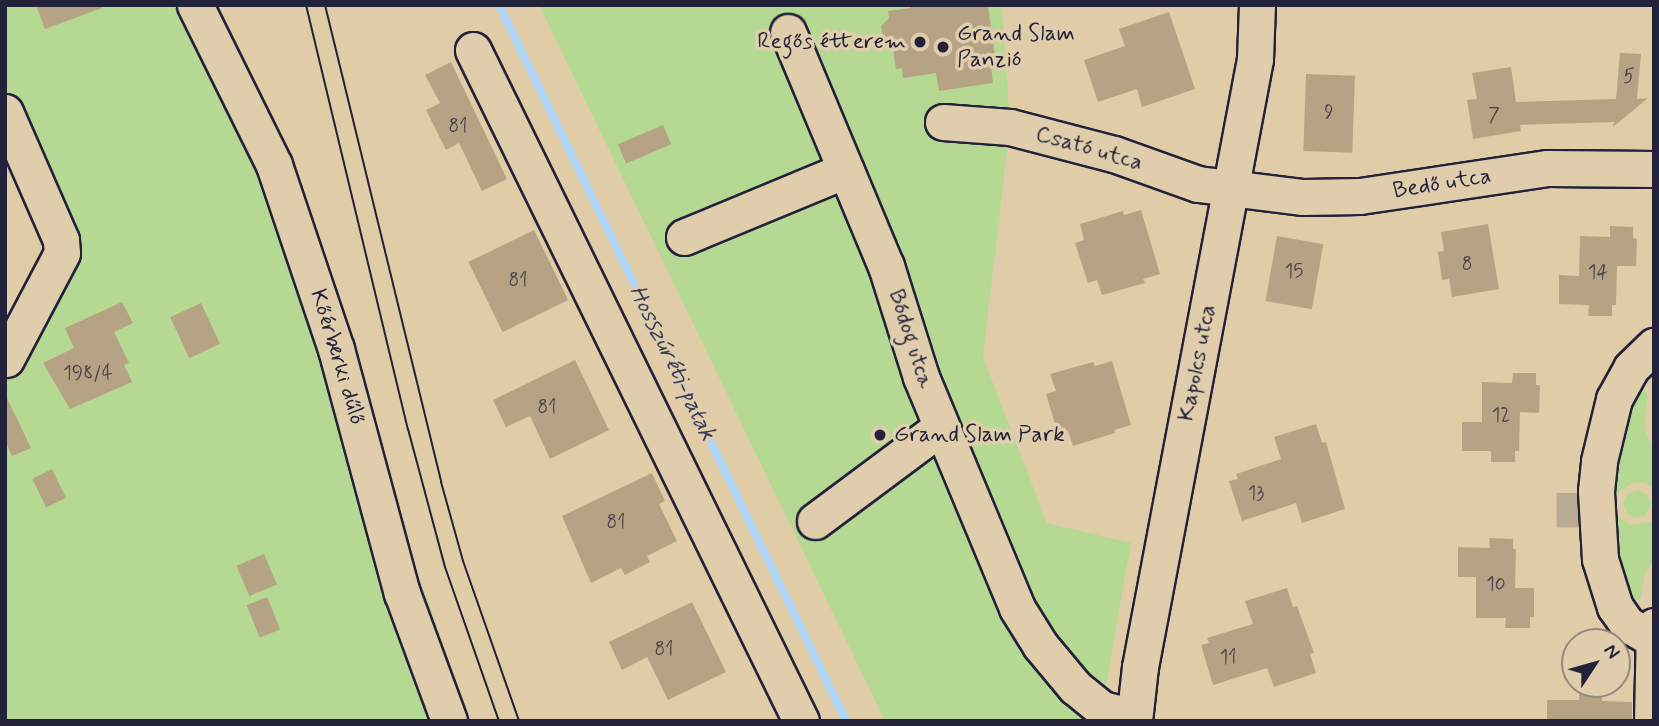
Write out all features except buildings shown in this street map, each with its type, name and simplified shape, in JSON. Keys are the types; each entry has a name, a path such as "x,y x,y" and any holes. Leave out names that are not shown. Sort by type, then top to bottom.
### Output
{"street":[{"name":"Kőérberki dűlő","path":"195,5 274,165 336,349 402,593 449,721"},
{"name":"Kapolcs utca","path":"1134,719 1140,667 1255,59 1257,5"},
{"name":"Bódog utca","path":"789,32 886,266 921,377 1006,584 1040,645 1075,687 1102,709 1134,719"},
{"path":"473,50 801,721"},
{"path":"5,113 61,240 62,253 6,359"},
{"name":"Csató utca","path":"943,122 1010,127 1114,153 1198,184 1231,190"},
{"name":"Bedő utca","path":"1231,190 1303,197 1360,196 1548,168 1654,169"},
{"path":"684,237 846,170"},
{"path":"1574,480 1582,428 1598,383 1604,375 1643,357"},
{"path":"1643,357 1621,383 1608,420 1596,491 1600,559 1615,607 1639,623 1653,639 1652,721"},
{"path":"815,522 942,427"},
{"path":"1574,527 1581,577 1590,610 1601,624 1639,623"}],"green space":[{"path":"5,5 195,5 426,596 470,721 5,721 5,337 55,257 5,127"},
{"name":"Grand Slam Park","path":"539,5 1002,5 1010,127 983,357 1047,523 1131,543 1100,721 885,721"},
{"path":"1641,386 1648,395 1645,423 1647,436 1654,446 1654,489 1645,483 1634,482 1612,497 1610,465 1631,389"},
{"path":"1639,490 1649,496 1651,504 1646,515 1635,518 1627,514 1623,503 1628,493"},
{"path":"1609,509 1630,525 1654,521 1654,559 1644,576 1641,598 1633,602 1623,599"}],"waterway":[{"name":"Hosszúréti-patak","path":"499,5 846,721"}],"tunnel":[{"path":"1574,480 1574,527"}],"tram line":[{"path":"306,5 408,429 445,567 499,721"},
{"path":"325,5 441,482 463,561 519,721"}],"place":[{"name":"Regős étterem","path":"920,42"},
{"name":"Grand Slam Panzió","path":"943,47"},
{"name":"Grand Slam Park","path":"880,435"}]}
